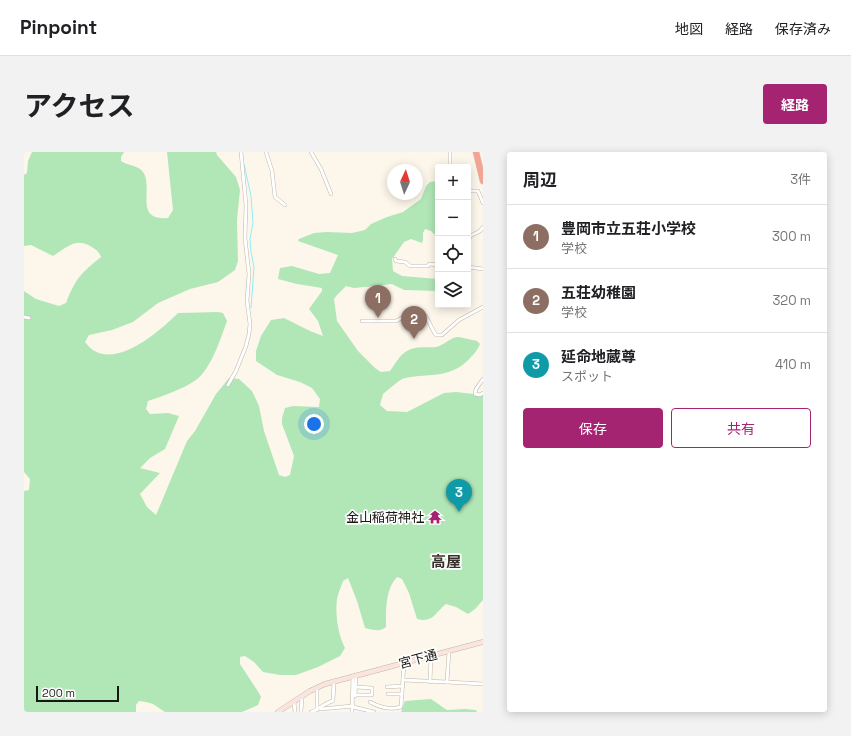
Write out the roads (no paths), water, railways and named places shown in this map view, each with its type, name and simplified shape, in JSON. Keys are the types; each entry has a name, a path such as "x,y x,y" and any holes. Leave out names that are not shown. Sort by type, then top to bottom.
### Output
{"highway":[{"path":"476,152 483,181"}],"street":[{"path":"228,385 236,371 246,346 250,324 247,301 249,274 245,238 246,205 241,152"},
{"path":"266,152 272,171 275,197 285,205"},
{"path":"311,152 331,194"},
{"path":"450,152 450,164"},
{"path":"471,191 483,189"},
{"path":"478,191 483,203"},
{"path":"471,237 483,228"},
{"path":"396,259 396,261 405,262 413,266 435,265"},
{"path":"471,267 483,269"},
{"path":"362,322 396,321 418,311 426,315 433,332 439,336 459,320 483,307"},
{"path":"24,317 29,318"},
{"path":"483,379 476,389 475,394 483,393"},
{"name":"宮下通","path":"278,712 317,687 334,681 483,642"},
{"path":"447,682 449,651"},
{"path":"430,682 431,656"},
{"path":"370,702 381,707 396,708 402,706 404,663"},
{"path":"355,676 355,695 372,695 372,688 356,687"},
{"path":"352,712 355,676"},
{"path":"403,680 483,684"},
{"path":"311,712 327,703 333,702 334,681"},
{"path":"387,687 403,686"},
{"path":"317,687 317,710"},
{"path":"388,694 402,694"},
{"path":"302,697 302,712"},
{"path":"294,702 296,712"},
{"path":"321,708 353,707 374,712"}],"waterway":[{"path":"244,164 251,196 253,223 250,239 254,267 251,308"}],"place":[{"name":"豊岡市立五荘小学校","path":"378,318"},
{"name":"五荘幼稚園","path":"414,339"},
{"name":"延命地蔵尊","path":"459,512"},
{"name":"金山稲荷神社","path":"435,517"}],"district":[{"name":"高屋","path":"446,561"}]}
